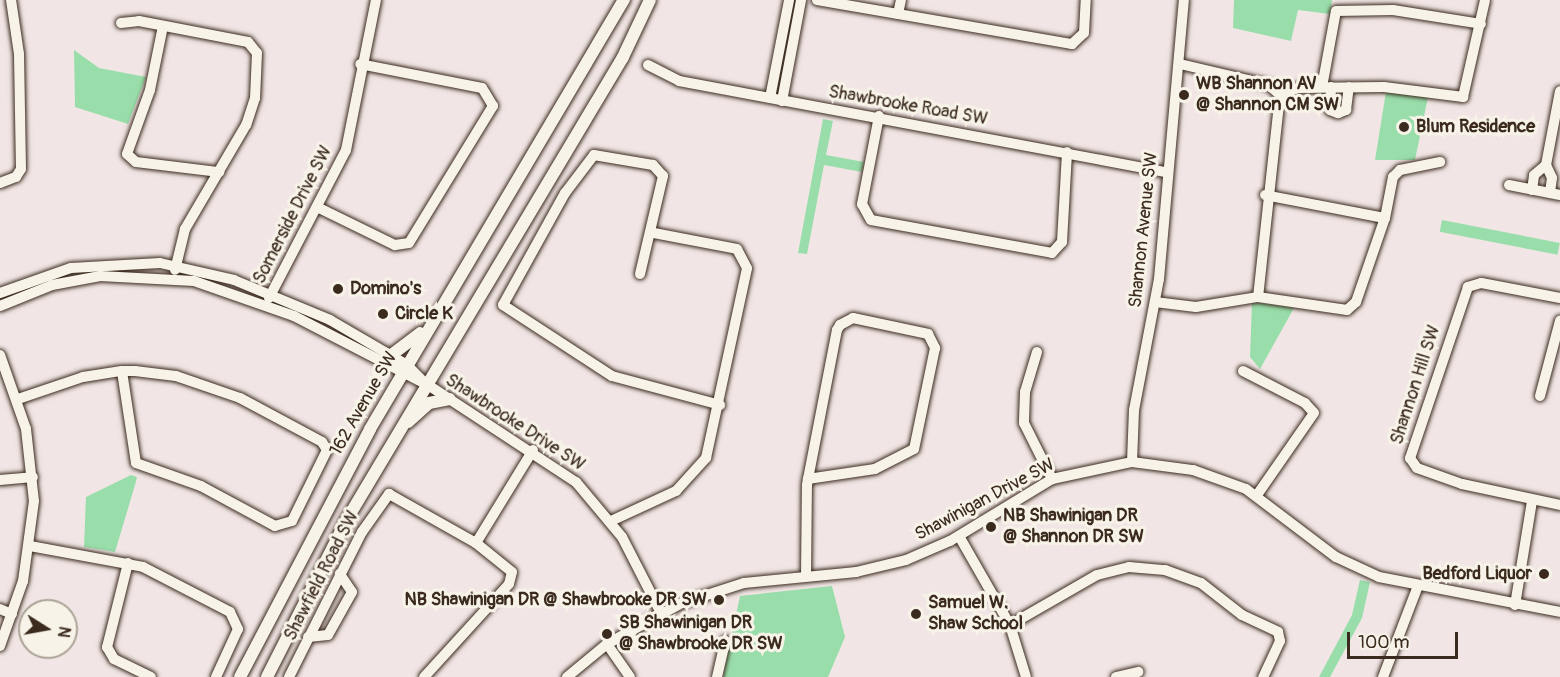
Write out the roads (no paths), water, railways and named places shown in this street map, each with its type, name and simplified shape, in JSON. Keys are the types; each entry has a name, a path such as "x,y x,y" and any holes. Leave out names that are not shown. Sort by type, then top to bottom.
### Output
{"main road":[{"name":"162 Avenue SW","path":"240,677 301,553 404,371 624,0"},
{"path":"267,677 393,439 614,72 650,0"},
{"path":"390,356 409,345 441,310"},
{"path":"393,439 422,408 450,399"}],"street":[{"path":"0,183 18,175 21,158 20,54 11,0"},
{"name":"Somerside Drive SW","path":"269,298 349,140 360,64 376,0"},
{"path":"770,98 789,0"},
{"path":"782,100 801,0"},
{"path":"817,0 1072,44 1084,33 1086,0"},
{"path":"898,14 901,0"},
{"name":"Shannon Avenue SW","path":"1132,462 1134,410 1155,302 1166,172 1180,64 1184,0"},
{"path":"1280,95 1327,87 1348,87 1462,97 1485,0"},
{"path":"1348,87 1346,110 1338,113 1330,110 1327,87 1336,10 1393,10 1481,24"},
{"path":"121,23 163,26 248,42 257,53 251,111 219,172 185,229 175,271"},
{"path":"163,26 150,90 127,154 136,162 219,172"},
{"path":"317,207 395,245 409,243 493,106 482,88 360,64"},
{"path":"1180,64 1269,85 1280,95"},
{"name":"Shawbrooke Road SW","path":"648,65 679,81 879,116 1166,172"},
{"path":"1509,185 1555,194 1552,178 1546,165 1560,91"},
{"path":"1258,297 1265,195 1280,95"},
{"path":"879,116 862,204 865,215 988,243 1048,254 1060,246 1067,152"},
{"path":"640,274 654,233 664,180 658,168 590,156 505,293 503,305 612,376 720,405"},
{"path":"1155,302 1196,307 1258,297 1350,309 1385,218 1396,172 1440,162"},
{"path":"1532,190 1534,175 1546,165"},
{"path":"1265,195 1385,218"},
{"path":"611,521 668,496 694,475 711,445 746,258 737,249 654,233"},
{"path":"0,293 91,265 175,271 269,298 390,356 404,371"},
{"path":"0,306 86,278 175,271"},
{"name":"Shannon Hill SW","path":"1560,298 1481,283 1468,287 1410,454 1417,468 1532,501 1560,505"},
{"path":"269,298 404,371"},
{"path":"806,576 808,478 840,325 853,318 928,334 935,348 914,449 875,469 808,478"},
{"path":"1540,396 1560,321"},
{"path":"1037,352 1025,392 1024,423 1052,479"},
{"path":"0,355 18,399 33,477 30,546 12,614 0,646"},
{"path":"18,399 122,371 196,381 258,406 322,442 327,460 292,521 275,526 201,486 136,463 122,371"},
{"name":"Shawbrooke Drive SW","path":"404,371 532,450 576,482 611,521 661,613"},
{"path":"1243,372 1305,403 1314,413 1257,495"},
{"path":"424,677 511,581 507,564 476,543 532,450"},
{"name":"Shawinigan Drive SW","path":"567,677 607,644 661,613 726,588 879,567 959,536 1052,479 1132,462 1194,470 1257,495 1346,563 1418,586 1558,613"},
{"path":"0,480 33,477"},
{"name":"Shawfield Road SW","path":"289,677 340,574 389,494 476,543"},
{"path":"1515,605 1532,501"},
{"path":"959,536 1010,625 1026,677"},
{"path":"30,546 128,563 178,582 236,618 238,629 216,677"},
{"path":"128,563 107,647 114,659 151,677"},
{"path":"1010,625 1097,574 1129,567 1165,570 1201,583 1242,615 1278,632 1280,641 1263,677"},
{"path":"308,637 328,635 352,592 340,574"},
{"path":"1383,677 1418,586"},
{"path":"0,609 12,614"},
{"path":"717,677 725,640"},
{"path":"607,644 630,677"},
{"path":"1116,677 1138,672"}],"place":[{"name":"WB Shannon AV @ Shannon CM SW","path":"1184,95"},
{"name":"Blum Residence","path":"1404,127"},
{"name":"Domino's","path":"338,289"},
{"name":"Circle K","path":"383,314"},
{"name":"NB Shawinigan DR @ Shannon DR SW","path":"991,527"},
{"name":"Bedford Liquor","path":"1544,574"},
{"name":"NB Shawinigan DR @ Shawbrooke DR SW","path":"719,600"},
{"name":"Samuel W. Shaw School","path":"916,614"},
{"name":"SB Shawinigan DR @ Shawbrooke DR SW","path":"607,634"}]}
